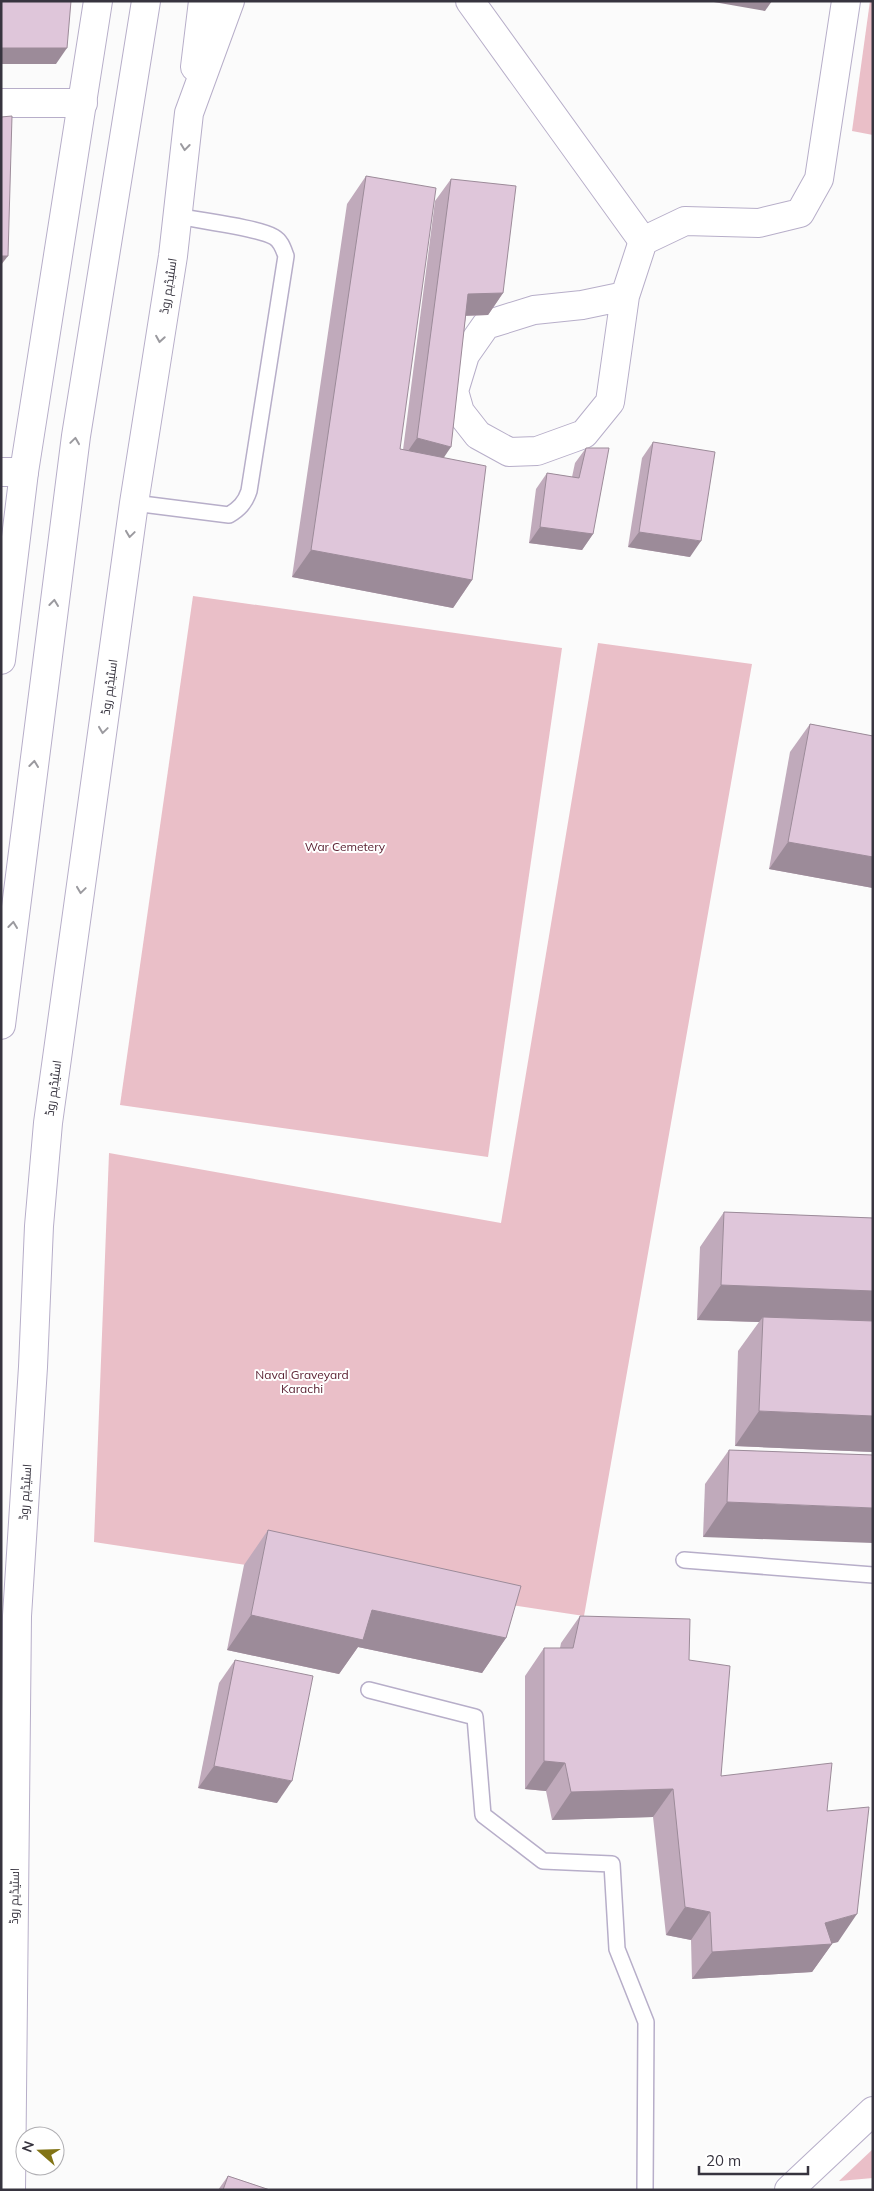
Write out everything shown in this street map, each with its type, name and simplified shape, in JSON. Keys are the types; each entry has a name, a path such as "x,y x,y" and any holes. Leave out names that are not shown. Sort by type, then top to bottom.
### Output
{"main road":[{"path":"1,660 12,472 83,104 98,1"},
{"path":"1,1025 76,436 146,1"},
{"path":"189,113 203,1"},
{"name":"اسٹیڈیم روڈ","path":"10,2190 17,1616 33,1366 39,1226 48,1123 134,503 178,216 189,113 230,1"},
{"path":"470,1 643,241"},
{"path":"625,296 582,305 534,310 486,325 465,355 454,391 460,412 478,435 510,452 537,451 584,434 610,402 625,296 643,241 685,221 759,223 800,213 819,179 846,1"},
{"path":"1,103 83,104"},
{"path":"789,2190 873,2111"}],"lane":[{"path":"134,503 229,515 239,509 246,501 286,256 282,244 274,237 257,231 178,216"},
{"path":"684,1560 873,1575"},
{"path":"369,1690 476,1717 483,1815 543,1861 612,1864 617,1949 646,2022 645,2190"}],"green space":[{"path":"870,1 873,1 873,135 852,131"},
{"name":"War Cemetery","path":"193,596 562,648 488,1157 120,1105"},
{"name":"Naval Graveyard Karachi","path":"598,643 752,664 584,1616 94,1542 109,1153 501,1223"},
{"path":"873,2149 873,2178 839,2181"}],"building":[{"path":"1,1 71,1 67,48 1,48"},
{"path":"12,116 8,256 1,256 1,117"},
{"path":"366,176 436,188 400,449 486,466 472,580 311,550"},
{"path":"451,179 516,186 503,293 468,294 451,447 417,438"},
{"path":"653,442 715,452 701,541 639,532"},
{"path":"586,448 609,448 593,534 540,527 547,473 579,478"},
{"path":"810,724 873,736 873,857 788,842"},
{"path":"724,1212 873,1218 873,1291 721,1285"},
{"path":"763,1317 873,1321 873,1416 759,1411"},
{"path":"729,1450 873,1455 873,1508 727,1502"},
{"path":"268,1530 521,1586 506,1638 372,1610 363,1640 251,1615"},
{"path":"580,1616 690,1619 689,1660 730,1666 721,1776 832,1763 827,1811 869,1807 857,1914 825,1923 832,1944 712,1952 710,1912 685,1907 673,1789 571,1792 565,1763 544,1761 544,1648 573,1648"},
{"path":"235,1660 313,1676 292,1781 214,1766"},
{"path":"228,2176 270,2190 223,2190"}]}
